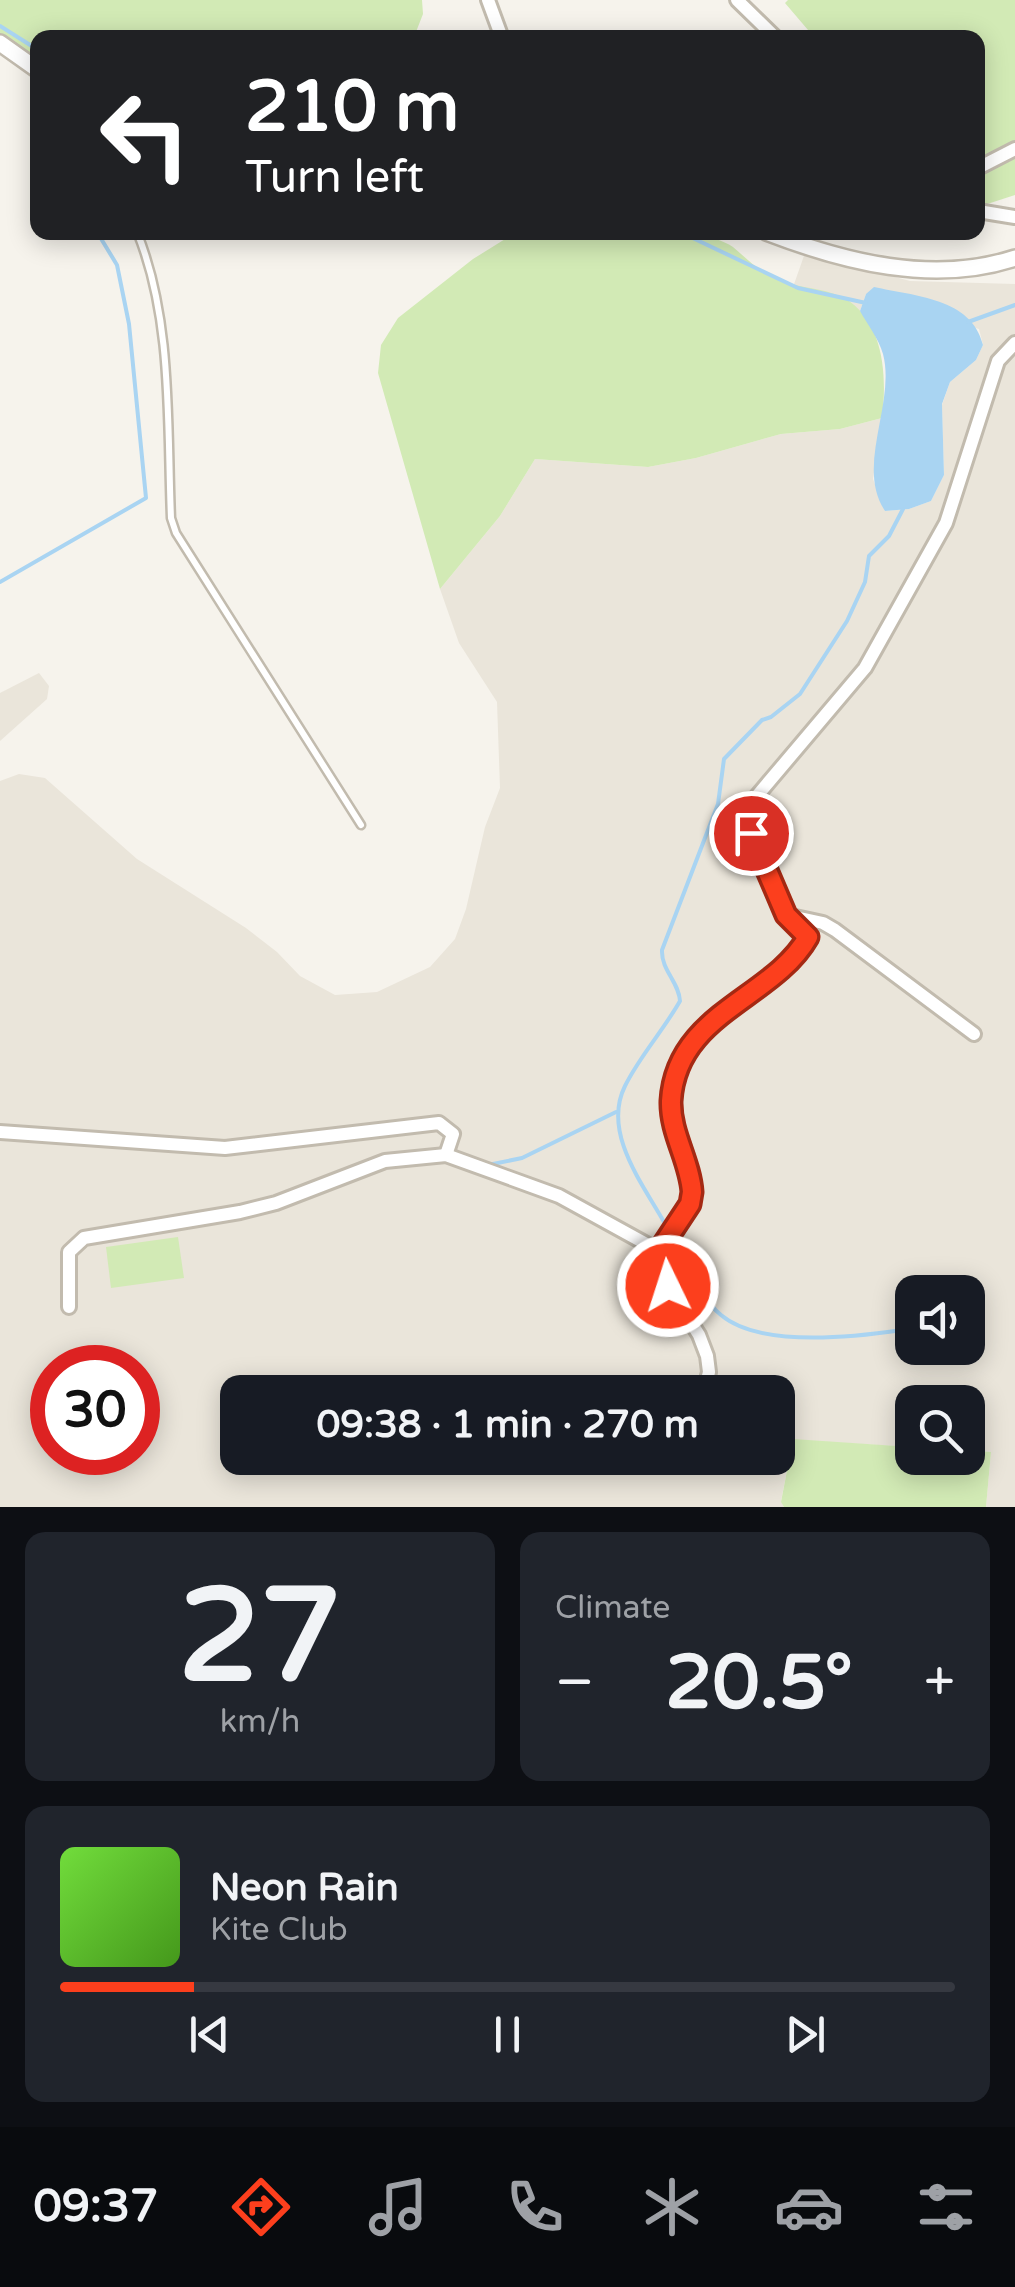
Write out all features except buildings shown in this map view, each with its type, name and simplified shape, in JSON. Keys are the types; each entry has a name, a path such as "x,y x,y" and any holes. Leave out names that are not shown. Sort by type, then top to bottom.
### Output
{"street":[{"path":"488,0 499,30"},
{"path":"737,0 768,30"},
{"path":"0,43 30,64"},
{"path":"985,165 1015,150"},
{"path":"985,214 1015,216"},
{"path":"796,240 914,272 987,266 1015,258"},
{"path":"659,1251 690,1204 692,1192 671,1105 679,1068 702,1032 800,952 808,937 786,915 751,833 756,797 865,668 946,522 991,378 998,361 1015,343"},
{"path":"786,915 824,923 974,1034"},
{"path":"0,1132 225,1148 439,1122 453,1134 446,1155"},
{"path":"69,1307 69,1252 84,1238 240,1212 276,1203 385,1161 446,1155 559,1196 659,1251 668,1286 707,1356 708,1375"}],"lane":[{"path":"139,240 156,299 176,533 362,825"}],"shaded area":[{"path":"805,253 910,281 1015,284 1015,1507 986,1507 991,1452 985,1451 985,1385 895,1385 895,1446 795,1440 795,1375 220,1375 220,1475 786,1475 781,1501 784,1507 0,1507 0,781 19,774 45,778 137,859 246,928 300,976 335,995 377,992 430,967 455,939 485,827 500,788 497,702 459,643 440,589 500,516 535,459 648,467 781,434 840,429 882,418 873,479 885,511 909,509 931,501 944,475 942,405 950,382 976,360 983,345 979,329 866,294 860,311 843,297 793,287"},
{"path":"39,673 49,686 47,699 0,741 0,693"}],"green space":[{"path":"0,0 422,0 423,14 417,30 30,30 30,76 0,54"},
{"path":"1015,0 1015,195 985,205 985,30 808,30 785,3"},
{"path":"504,240 717,240 770,276 835,294 858,308 868,321 880,352 882,418 840,429 781,434 648,467 535,459 500,516 440,589 378,373 381,345 398,318"},
{"path":"178,1237 184,1278 111,1288 106,1247"},
{"path":"795,1439 895,1446 895,1475 985,1475 985,1451 991,1452 986,1507 784,1507 781,1502 786,1475 795,1475"}],"water":[{"path":"874,287 954,308 977,329 983,345 976,360 950,382 942,404 944,475 931,501 909,509 885,511 874,475 886,373 881,348 860,311 866,294"}],"waterway":[{"path":"0,26 30,45"},
{"path":"0,582 146,498 129,324 117,265 102,240"},
{"path":"697,240 798,288 866,303"},
{"path":"968,322 1015,305"},
{"path":"664,1222 621,1139 619,1103 631,1075 680,1001 662,950 718,804 724,759 762,720 800,694 847,621 865,582 869,556 889,536 903,509"},
{"path":"488,1165 522,1158 616,1112"},
{"path":"676,1243 707,1300 738,1325 759,1332 809,1338 895,1331"}],"route":[{"path":"668,1286 660,1268 659,1251 690,1204 692,1192 671,1105 679,1068 702,1032 734,1002 789,963 808,937 786,915 751,833"}]}
